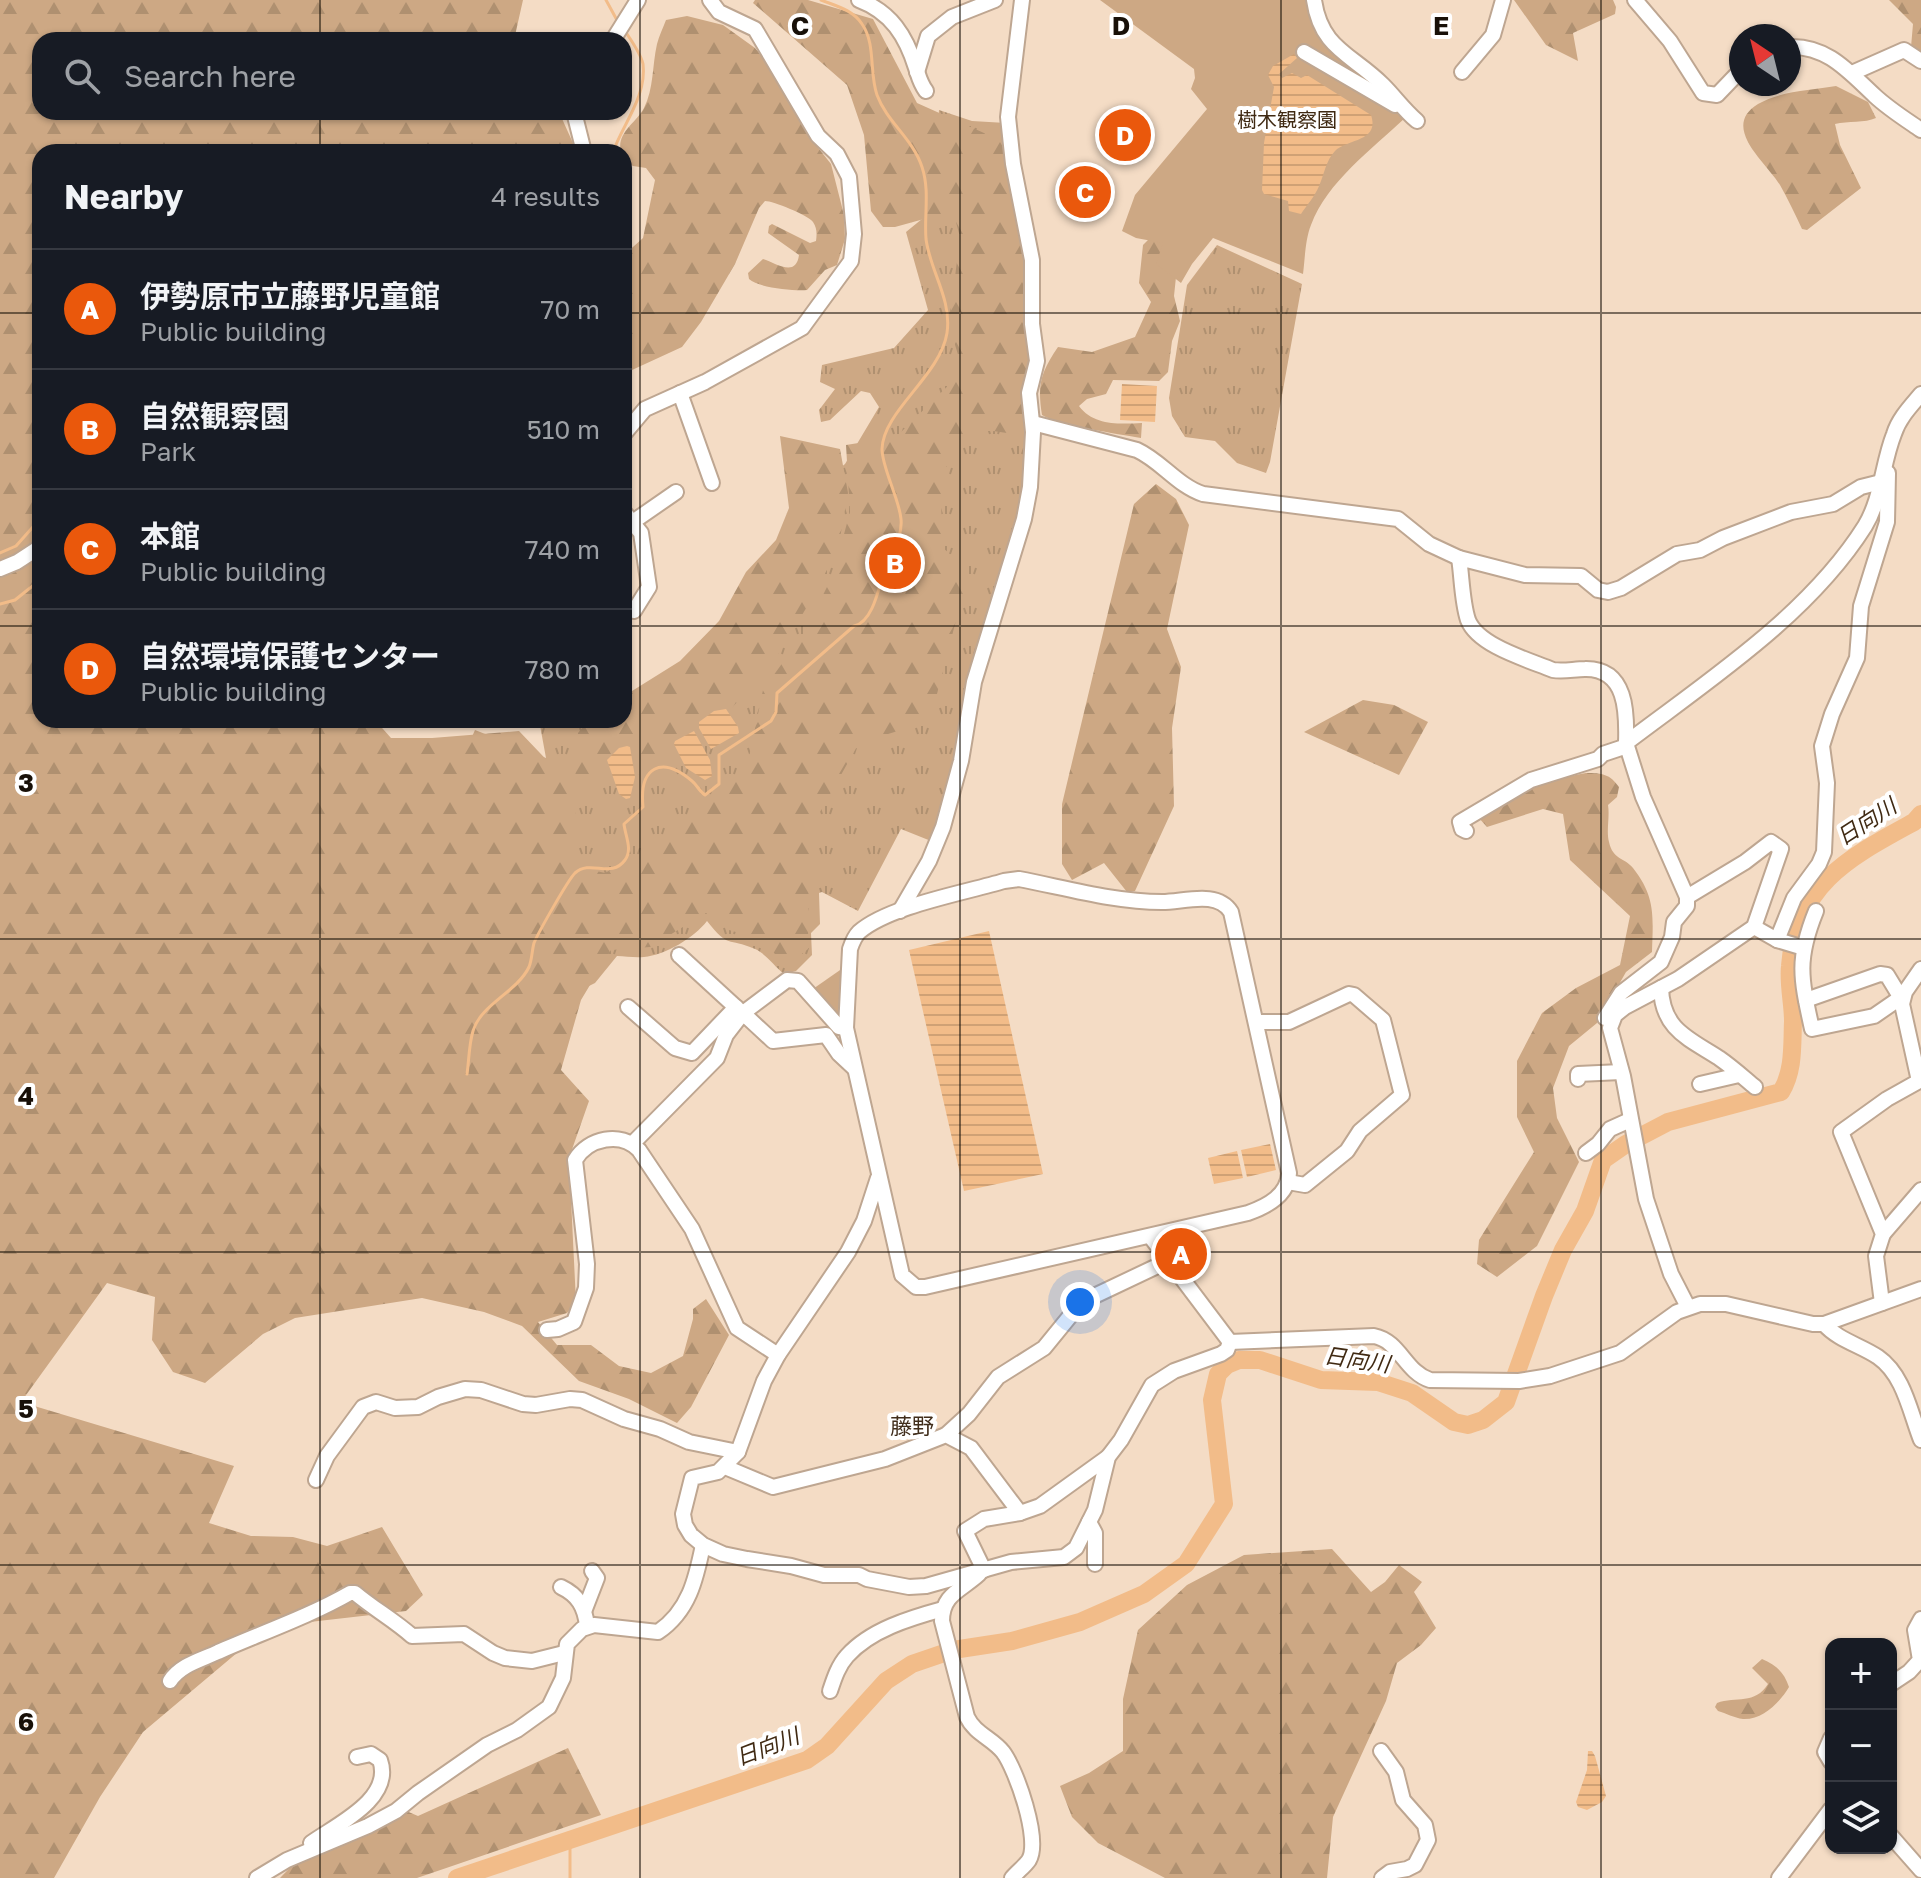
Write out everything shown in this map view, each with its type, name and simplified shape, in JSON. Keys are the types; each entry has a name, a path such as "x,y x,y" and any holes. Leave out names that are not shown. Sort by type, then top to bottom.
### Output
{"street":[{"path":"619,32 638,0"},
{"path":"632,424 645,409 705,382 802,328 851,261 854,234 849,177 837,154 818,136 755,29 719,12 710,0"},
{"path":"859,0 891,17 926,91"},
{"path":"900,911 929,861 943,827 961,761 974,682 1024,519 1030,487 1033,423 1029,393 1037,361 1032,324 1032,260 1013,164 1008,117 1022,0"},
{"path":"1304,52 1411,116 1384,85 1331,41 1322,30 1314,0"},
{"path":"1462,72 1493,35 1503,0"},
{"path":"1635,0 1670,41 1703,93 1717,95 1729,82"},
{"path":"917,72 928,36 952,17 990,1"},
{"path":"1801,47 1834,58 1886,106 1921,130"},
{"path":"1852,73 1904,50 1921,61"},
{"path":"576,120 582,144"},
{"path":"680,393 712,483"},
{"path":"1466,831 1460,822 1531,780 1598,759 1627,744 1801,604 1863,529 1875,507 1899,423 1921,394"},
{"path":"1033,423 1137,450 1150,456 1192,491 1398,519 1429,544 1459,558 1525,575 1581,576 1598,590 1608,592 1621,588 1677,554 1700,550 1791,512 1833,504 1861,487 1881,482"},
{"path":"1779,940 1794,898 1824,852 1827,783 1822,746 1832,714 1857,658 1861,606 1887,522 1890,481 1886,463"},
{"path":"632,517 676,492"},
{"path":"632,525 641,533 649,587 634,611"},
{"path":"0,569 32,552"},
{"path":"1459,558 1466,613 1476,633 1486,642 1553,670 1586,669 1609,676 1622,691 1627,744 1643,797 1687,897 1687,906 1674,922 1672,937 1661,962 1621,993 1605,1018 1604,1025 1621,1072 1632,1133 1658,1239 1688,1307"},
{"path":"1610,1037 1612,1021 1619,1011 1678,979 1754,927 1781,849 1771,842 1745,862 1687,897"},
{"path":"1019,879 1129,900 1220,900 1231,912 1289,1173 1281,1194 1256,1211 916,1287 902,1275 846,1028 853,939 860,931 900,911 1019,879"},
{"path":"1816,911 1802,947 1801,977 1812,1029 1874,1016 1902,997 1921,969"},
{"path":"1754,927 1802,947"},
{"path":"679,955 741,1011 763,1040 826,1035 854,1068"},
{"path":"1806,1000 1880,974 1887,975 1902,997 1919,1081 1837,1128 1883,1234"},
{"path":"633,1143 717,1058 726,1035 743,1013 787,980 798,981 839,1027 846,1028"},
{"path":"1661,988 1661,1000 1668,1016 1684,1038 1720,1059 1755,1087"},
{"path":"1256,1022 1289,1022 1349,994 1354,995 1383,1020 1402,1095 1360,1131 1347,1151 1305,1185 1288,1182"},
{"path":"628,1007 675,1048 692,1053 741,1011"},
{"path":"1578,1079 1578,1074 1621,1072"},
{"path":"1700,1084 1739,1075"},
{"path":"1586,1153 1610,1129 1632,1133"},
{"path":"547,1330 574,1322 586,1288 587,1264 575,1160 586,1148 604,1140 619,1138 633,1143 692,1229 737,1328 778,1355"},
{"path":"878,1177 864,1221 848,1252 778,1355 764,1381 738,1452 718,1472 692,1478 683,1514 691,1535 703,1545 723,1554 824,1575 859,1575 909,1587 926,1586 1011,1562 1070,1554 1095,1510 1108,1457"},
{"path":"1882,1303 1876,1256 1883,1234 1921,1190"},
{"path":"1150,1236 1230,1342"},
{"path":"725,1467 773,1487 885,1459 946,1435 969,1414 998,1377 1044,1348 1075,1310 1090,1298 1168,1261"},
{"path":"1230,1342 1374,1336 1393,1344 1410,1367 1430,1380 1519,1381 1550,1376 1620,1353 1688,1307 1726,1304 1824,1324 1921,1289"},
{"path":"1824,1324 1889,1366 1900,1382 1921,1440"},
{"path":"983,1570 965,1531 984,1519 1020,1513 1049,1501 1108,1457 1152,1385 1174,1371 1221,1354 1230,1342"},
{"path":"316,1480 327,1456 363,1407 376,1402 395,1408 418,1407 465,1389 481,1390 523,1404 582,1400 689,1442 738,1452"},
{"path":"946,1435 971,1448 1020,1513"},
{"path":"1089,1522 1095,1533 1095,1564"},
{"path":"257,1878 300,1854 396,1811 487,1745 517,1730 549,1707 563,1678 567,1644 576,1632 587,1626 658,1632 668,1625 683,1608 696,1581 703,1545"},
{"path":"983,1570 952,1593 943,1609 945,1630 967,1717 974,1729 1005,1755 1031,1827 1029,1860 1012,1878"},
{"path":"587,1626 585,1609 597,1578 592,1571"},
{"path":"561,1587 572,1592 585,1609"},
{"path":"170,1681 176,1672 190,1664 327,1606 350,1593 355,1593 383,1616 398,1622 412,1636 464,1634 505,1658 532,1661 564,1653"},
{"path":"830,1691 838,1669 858,1646 892,1626 943,1609"},
{"path":"1897,1680 1920,1660 1915,1630 1921,1619"},
{"path":"1381,1751 1396,1772 1403,1800 1425,1825 1428,1840 1415,1865 1390,1872 1382,1878"},
{"path":"300,1854 362,1807 379,1786 382,1772 380,1760 371,1754 357,1757"},
{"path":"1779,1878 1825,1817"},
{"path":"1897,1843 1921,1870"}],"green space":[{"path":"0,0 523,0 516,32 32,32 32,120 563,120 573,144 32,144 32,728 382,728 391,738 519,731 581,796 559,862 605,873 647,850 728,787 747,767 763,690 804,633 833,575 850,512 846,445 896,437 963,371 949,325 960,237 953,211 895,227 883,227 871,211 864,135 847,85 753,3 755,0 808,0 873,19 917,103 984,133 1000,136 1012,176 1028,264 1031,354 1023,396 1028,438 982,431 939,448 951,477 941,504 943,548 969,570 930,721 859,743 820,812 809,867 808,949 787,966 760,939 729,930 706,913 650,947 611,950 581,1000 561,1070 589,1101 569,1158 576,1302 567,1313 538,1322 557,1345 591,1345 619,1366 651,1373 683,1356 693,1309 706,1299 729,1335 691,1407 677,1423 629,1399 579,1381 522,1326 484,1312 422,1298 295,1318 263,1334 205,1383 173,1372 152,1340 155,1297 107,1283 21,1402 234,1466 209,1523 251,1536 293,1537 327,1546 382,1527 423,1595 406,1611 301,1623 244,1647 143,1732 100,1797 54,1878 0,1878"},
{"name":"樹木観察園","path":"1100,0 1309,0 1318,30 1325,40 1381,88 1405,118 1339,180 1318,209 1306,243 1303,274 1213,238 1181,283 1156,264 1163,243 1136,238 1122,231 1135,195 1207,109 1191,89 1194,69"},
{"path":"1514,0 1613,0 1616,7 1615,14 1573,33 1578,61 1546,45"},
{"path":"1889,0 1921,0 1921,55 1911,47 1913,24"},
{"path":"687,16 723,25 755,48 767,62 812,140 831,164 844,215 845,239 837,265 825,270 807,290 760,285 749,279 748,273 763,259 790,267 797,262 799,255 768,233 769,226 772,224 810,243 816,241 816,229 810,219 765,201 759,208 735,264 701,322 682,347 632,370 632,248 643,238 655,180 646,168 632,165 632,144 620,144 647,100 657,44 666,20"},
{"path":"1836,86 1868,102 1876,118 1835,124 1840,145 1861,188 1807,230 1802,229 1780,185 1750,144 1743,123 1747,113 1758,104 1776,96 1801,96 1801,91"},
{"path":"939,110 972,121 1006,123 1034,362 1028,489 936,843 901,829 858,911 819,893 820,924 811,933 812,955 796,971 784,974 759,951 724,939 707,921 687,939 661,953 641,957 617,956 595,983 555,1003 450,785 475,730 546,758 540,728 632,728 632,718 664,712 816,487 845,464 879,407 870,393 861,391 830,420 821,422 819,410 835,389 820,382 822,365 894,348 928,310 906,232 933,210"},
{"path":"1215,224 1178,258 1174,296 1180,321 1172,341 1168,372 1159,381 1113,380 1106,394 1087,399 1079,406 1099,420 1142,423 1141,438 1074,426 1042,415 1042,379 1058,347 1092,352 1135,337 1151,302 1139,283 1143,245 1151,237"},
{"path":"1217,245 1302,284 1266,473 1237,463 1215,441 1185,437 1172,416 1169,398 1187,285"},
{"path":"780,436 840,449 848,493 838,549 772,665 709,732 653,771 603,782 575,778 578,733 582,728 632,728 632,691 680,661 719,621 746,572 776,540 789,508"},
{"path":"1156,484 1176,499 1189,525 1167,629 1181,667 1172,728 1174,806 1135,891 1127,892 1104,863 1072,880 1062,864 1062,804 1134,504"},
{"path":"1363,700 1394,705 1428,722 1399,775 1304,732"},
{"path":"1586,773 1605,775 1619,787 1617,797 1608,805 1609,842 1613,852 1630,864 1646,888 1652,918 1652,952 1626,972 1597,1023 1569,1046 1553,1088 1557,1118 1579,1162 1537,1246 1497,1277 1477,1264 1479,1240 1534,1152 1517,1117 1517,1061 1542,1013 1576,988 1620,965 1630,916 1570,860 1563,814 1543,809 1487,827 1478,817 1534,783"},
{"path":"843,968 840,1022 810,991"},
{"path":"1332,1549 1371,1592 1385,1582 1399,1565 1422,1582 1414,1592 1436,1628 1421,1645 1397,1663 1386,1701 1333,1817 1327,1878 1165,1878 1098,1843 1072,1817 1060,1786 1089,1773 1123,1751 1123,1699 1138,1630 1187,1585 1244,1555"},
{"path":"1762,1659 1785,1677 1789,1687 1781,1698 1770,1709 1750,1719 1718,1711 1715,1707 1717,1703 1751,1697 1763,1691 1768,1684 1752,1668"},
{"path":"568,1748 601,1815 417,1878 280,1878 318,1839 397,1807 418,1816"}],"shaded area":[{"path":"1294,54 1297,58 1279,74 1282,78 1292,73 1301,78 1307,75 1371,115 1373,124 1367,135 1335,151 1317,190 1301,214 1289,211 1288,201 1264,194 1262,190 1264,143 1274,87 1268,75 1273,66"},
{"path":"1122,384 1157,386 1155,422 1120,420"},
{"path":"726,709 739,733 711,749 699,728 699,722 714,711"},
{"path":"694,731 710,760 712,776 705,780 686,768 674,744"},
{"path":"630,747 635,777 630,798 626,799 619,794 607,760 619,748"},
{"path":"989,931 1043,1174 964,1191 909,950"},
{"path":"1270,1144 1276,1170 1247,1177 1241,1150"},
{"path":"1237,1151 1243,1178 1214,1184 1208,1158"},
{"path":"1588,1751 1595,1756 1606,1796 1602,1802 1587,1810 1578,1807 1576,1802 1587,1770"}],"waterway":[{"path":"606,0 618,22"},
{"path":"467,1074 477,1022 523,976 530,964 534,943 571,878 581,869 614,868 625,860 628,847 624,824 643,807 643,793 649,774 654,769 671,768 692,781 705,795 719,784 719,755 771,721 776,712 777,693 866,618 898,539 901,519 883,457 885,435 901,407 934,364 942,349 948,321 944,297 928,251 922,167 913,148 881,105 873,77 869,40 862,24 849,12 821,0"},
{"path":"632,41 642,60 643,76 632,112"},
{"path":"617,144 628,120"},
{"path":"0,553 16,546 32,528"},
{"path":"0,604 15,600 32,586"},
{"name":"日向川","path":"457,1878 807,1760 827,1746 886,1681 912,1664 953,1650 1012,1641 1080,1622 1144,1594 1186,1564 1224,1504 1212,1400 1218,1374 1227,1365 1239,1360 1260,1360 1321,1380 1378,1382 1412,1393 1454,1422 1468,1425 1483,1420 1506,1402 1544,1296 1563,1250 1585,1211 1603,1160 1668,1122 1781,1092 1788,1076 1792,1049 1790,966 1794,938 1803,914 1830,876 1868,848 1914,822 1921,814"},
{"path":"570,1841 570,1878"}],"place":[{"name":"自然環境保護センター","path":"1125,135"},
{"name":"本館","path":"1085,192"},
{"name":"自然観察園","path":"895,563"},
{"name":"伊勢原市立藤野児童館","path":"1181,1254"}],"district":[{"name":"藤野","path":"912,1425"}]}
